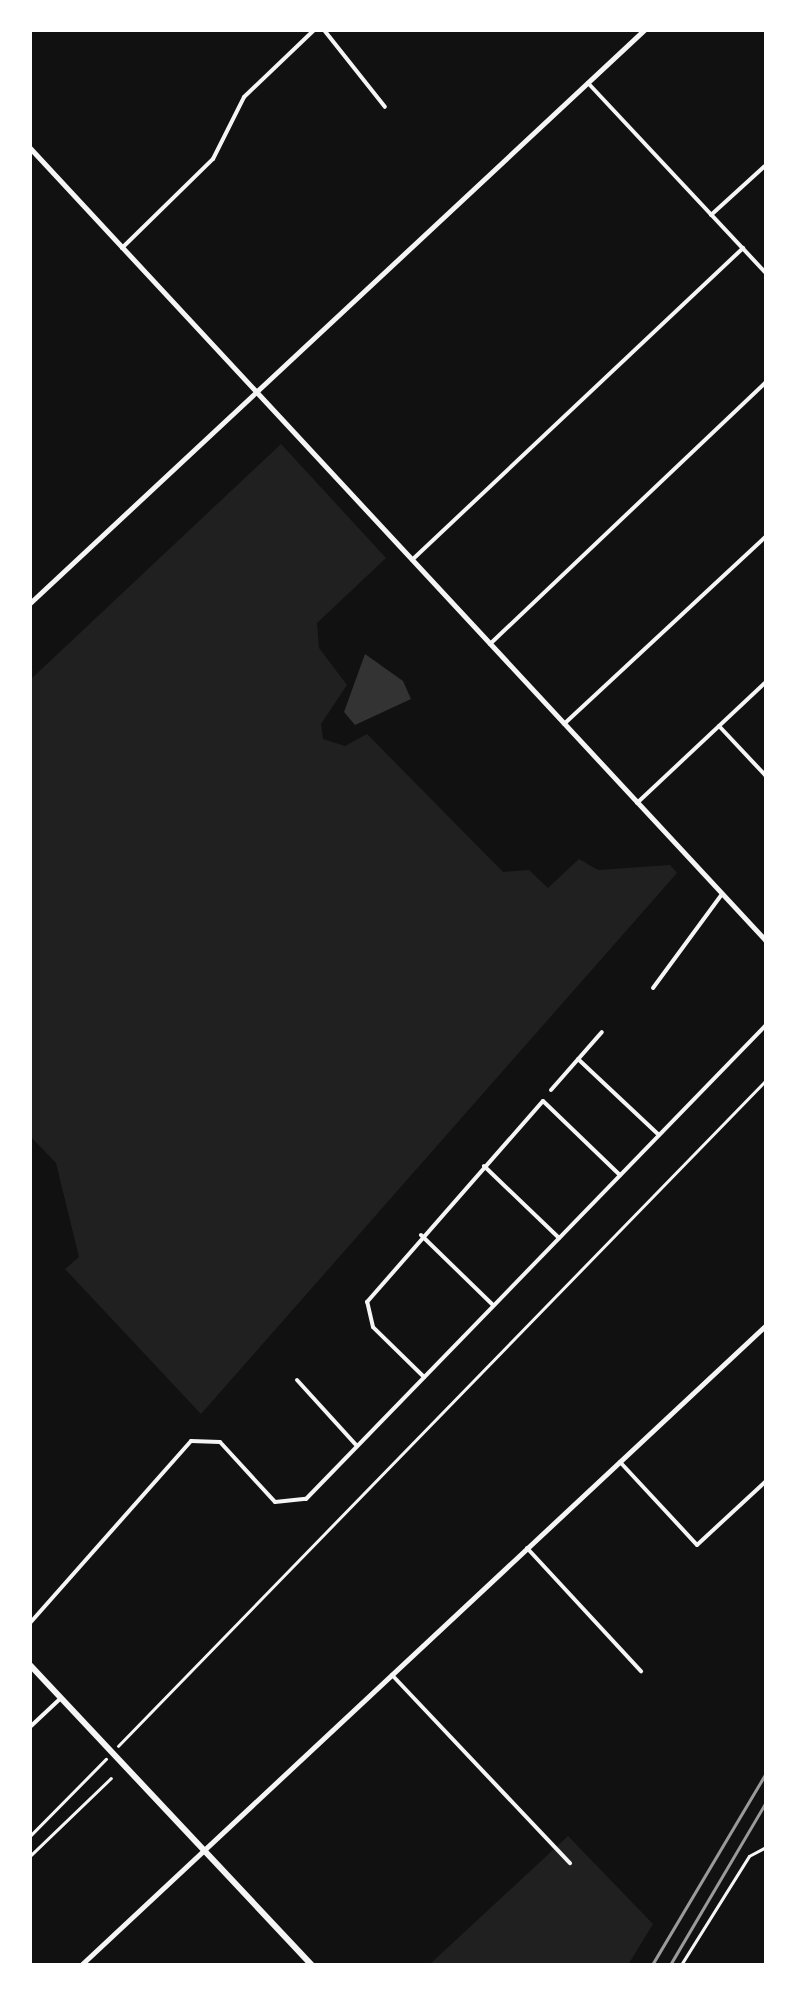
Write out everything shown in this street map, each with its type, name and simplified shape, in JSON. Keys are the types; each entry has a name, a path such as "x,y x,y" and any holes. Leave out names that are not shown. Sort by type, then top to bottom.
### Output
{"main road":[{"path":"30,1666 312,1965"}],"street":[{"path":"122,248 214,159 234,113 314,30"},
{"path":"324,30 385,107"},
{"path":"30,603 644,30"},
{"path":"588,83 766,273"},
{"path":"30,148 766,942"},
{"path":"711,214 766,165"},
{"path":"412,560 743,248"},
{"path":"490,644 766,382"},
{"path":"564,724 766,536"},
{"path":"637,802 766,682"},
{"path":"719,726 766,776"},
{"path":"653,988 722,894"},
{"path":"30,1622 191,1441 220,1442 290,1507 358,1446 766,1025"},
{"path":"551,1090 602,1032"},
{"path":"578,1059 658,1135"},
{"path":"424,1377 373,1328 367,1302 421,1235 543,1101 620,1175"},
{"path":"484,1166 558,1238"},
{"path":"421,1235 494,1306"},
{"path":"81,1965 766,1325"},
{"path":"296,1380 358,1446"},
{"path":"620,1462 697,1545 766,1482"},
{"path":"528,1548 642,1672"},
{"path":"392,1674 570,1863"},
{"path":"30,1727 61,1698"}],"path":[{"path":"30,1836 766,1080"},
{"path":"30,1856 111,1778"},
{"path":"681,1965 748,1856 766,1847"}],"shaded area":[{"path":"281,444 386,558 317,623 319,648 347,685 321,724 323,739 345,746 367,734 503,872 529,870 548,888 579,859 598,870 670,865 677,873 201,1414 65,1269 79,1257 56,1163 30,1136 30,680"},
{"path":"365,654 403,681 411,699 355,725 344,712"},
{"path":"568,1836 653,1924 628,1965 429,1965"}],"railway":[{"path":"652,1965 766,1773"},
{"path":"670,1965 766,1802"}]}
